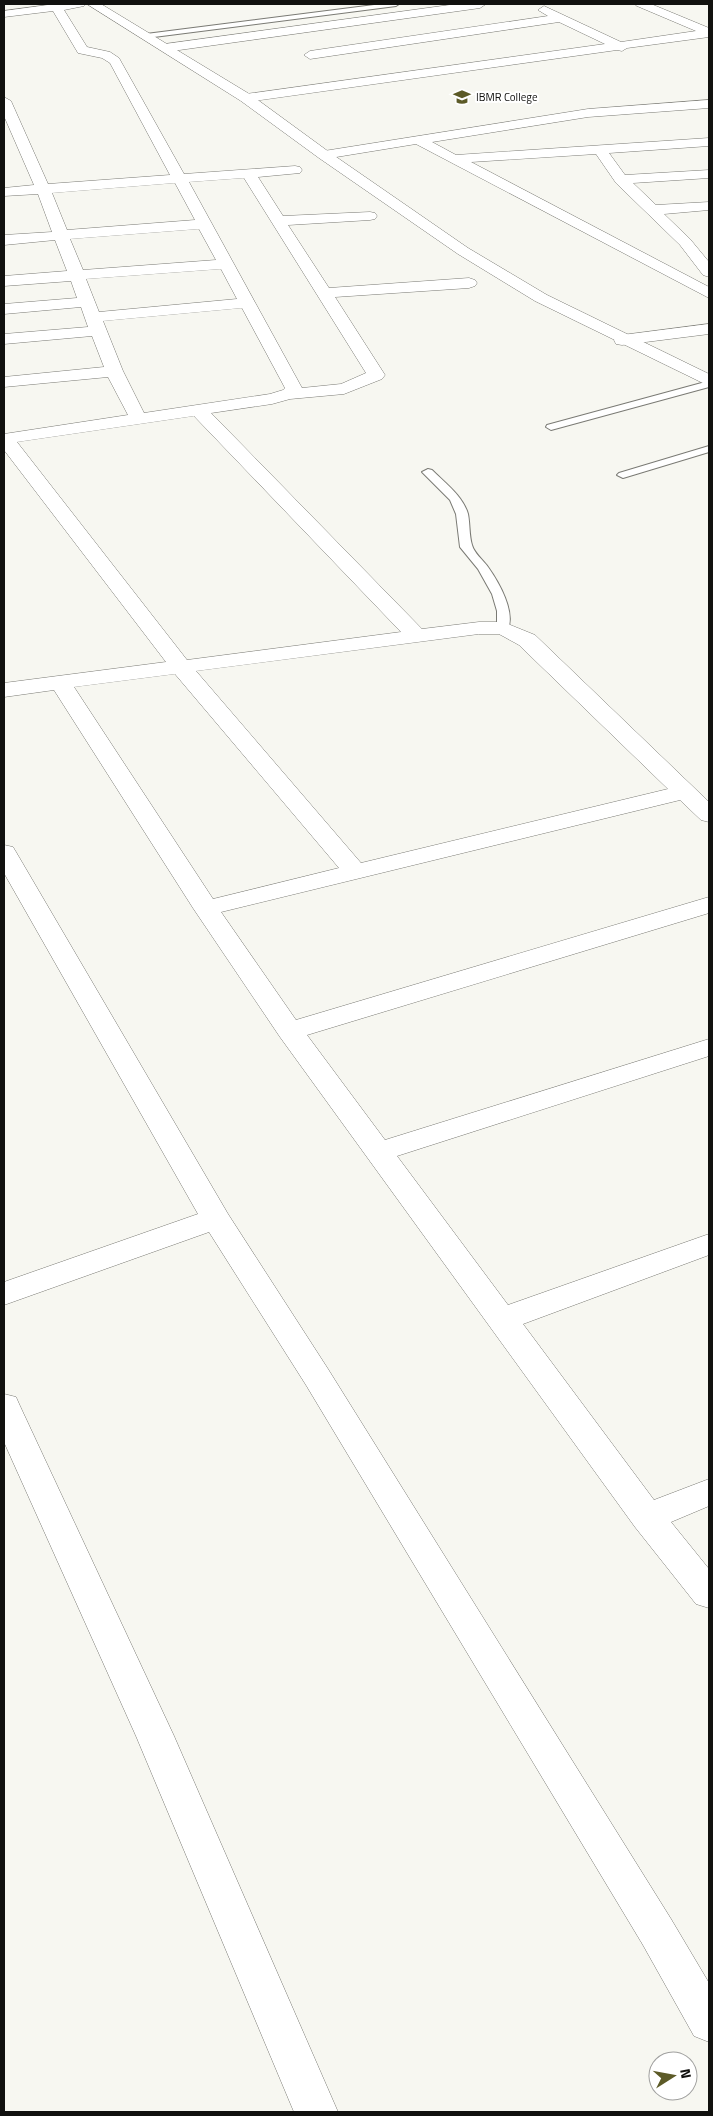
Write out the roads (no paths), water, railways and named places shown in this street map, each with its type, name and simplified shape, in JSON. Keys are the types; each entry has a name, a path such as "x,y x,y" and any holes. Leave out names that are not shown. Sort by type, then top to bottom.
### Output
{"street":[{"path":"4,14 38,6 57,7 80,4"},
{"path":"93,4 246,98 324,155 463,251 541,298 709,383"},
{"path":"165,48 480,4"},
{"path":"532,4 622,47"},
{"path":"641,4 709,33"},
{"path":"57,7 82,50 106,56 115,61 292,383 294,388 289,394"},
{"path":"328,64 306,53 561,18"},
{"path":"246,98 622,47 709,33"},
{"path":"272,34 287,42"},
{"path":"346,73 363,82"},
{"path":"4,101 44,188 114,371 138,418"},
{"path":"324,155 588,113 709,104"},
{"path":"416,139 709,293"},
{"path":"453,160 709,142"},
{"path":"600,150 621,180 685,242 709,272"},
{"path":"4,192 294,170"},
{"path":"248,174 376,375 344,389 289,394 272,399 4,439 181,667 356,873"},
{"path":"621,180 709,174"},
{"path":"652,210 709,206"},
{"path":"278,221 370,216"},
{"path":"4,240 204,224"},
{"path":"685,242 701,241"},
{"path":"51,260 70,258"},
{"path":"4,281 226,264"},
{"path":"324,293 469,283"},
{"path":"4,339 92,317 248,303"},
{"path":"4,309 92,317"},
{"path":"622,340 709,329"},
{"path":"4,382 114,371"},
{"path":"198,410 417,636"},
{"path":"4,690 479,628 504,628 527,640 709,815"},
{"path":"60,683 206,908 290,1031 647,1517 709,1594"},
{"path":"206,908 685,792"},
{"path":"4,852 216,1219 333,1403 657,1932 709,2022"},
{"path":"290,1031 709,905"},
{"path":"380,1152 709,1047"},
{"path":"4,1294 216,1219"},
{"path":"501,1320 709,1244"},
{"path":"4,1406 155,1736 316,2112"},
{"path":"647,1517 709,1492"}],"lane":[{"path":"146,36 396,4"},
{"path":"551,427 709,383"},
{"path":"623,475 709,449"},
{"path":"428,472 455,499 462,514 466,547 483,568 498,594 503,611 504,628"}],"place":[{"name":"IBMR College","path":"462,97"}]}
